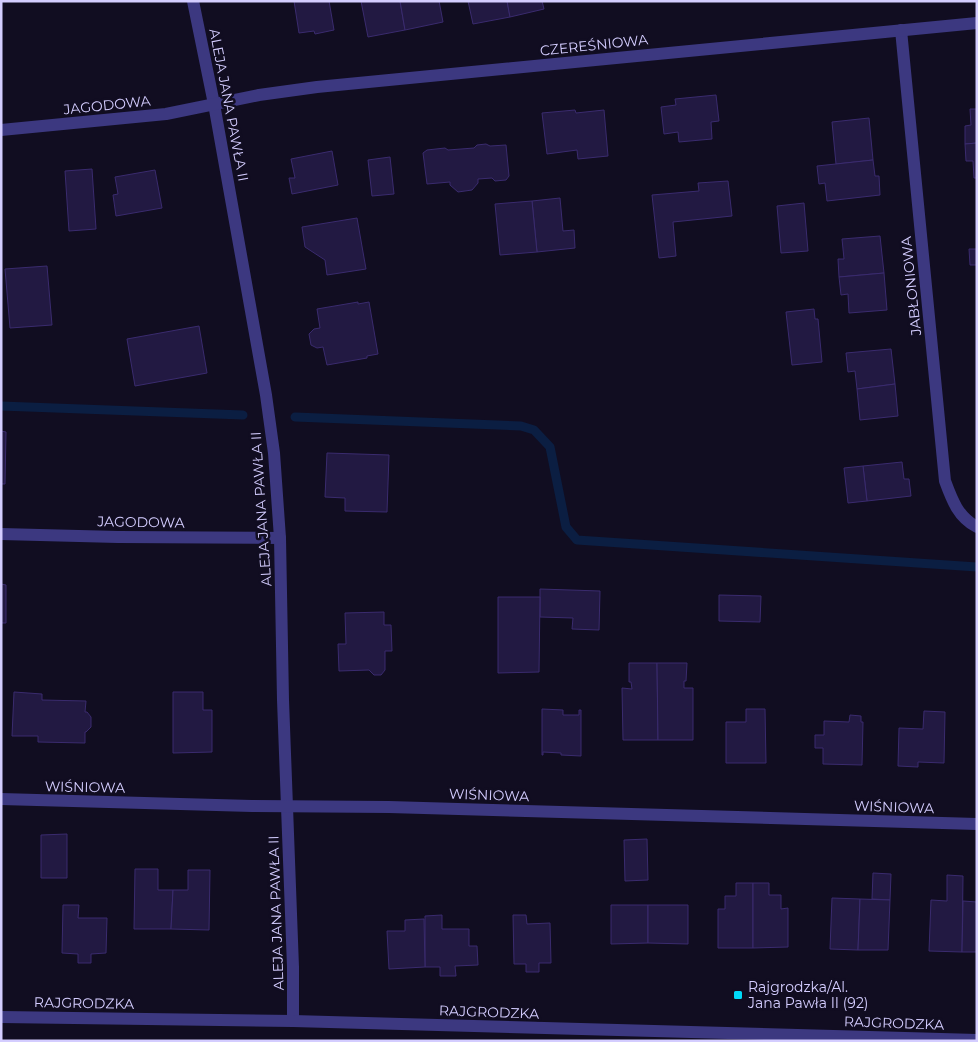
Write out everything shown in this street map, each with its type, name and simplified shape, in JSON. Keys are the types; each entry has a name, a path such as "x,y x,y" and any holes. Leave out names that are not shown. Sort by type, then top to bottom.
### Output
{"street":[{"name":"ALEJA JANA PAWŁA II","path":"193,1 214,104 266,395 274,453 280,538 293,1021"},
{"name":"CZEREŚNIOWA","path":"214,104 259,95 317,87 977,23"},
{"name":"JABŁONIOWA","path":"901,30 945,481 952,502 968,522 977,527"},
{"name":"JAGODOWA","path":"1,130 166,114 214,104"},
{"name":"JAGODOWA","path":"1,534 280,538"},
{"name":"WIŚNIOWA","path":"1,799 977,824"},
{"name":"RAJGRODZKA","path":"1,1017 293,1021 977,1040"}],"building":[{"path":"294,1 329,1 334,30 315,34 314,31 299,33"},
{"path":"361,1 400,1 405,30 368,37"},
{"path":"400,1 439,1 443,22 405,30"},
{"path":"468,1 507,1 510,17 473,24"},
{"path":"507,1 542,1 544,9 510,17"},
{"path":"716,95 719,121 711,122 712,139 679,142 678,132 664,134 661,107 676,105 675,99"},
{"path":"970,109 977,109 977,143 965,144 965,126 971,125"},
{"path":"575,110 576,113 604,110 608,156 578,159 577,150 547,154 542,113"},
{"path":"869,118 873,160 836,164 832,122"},
{"path":"977,143 977,178 974,178 973,161 966,161 965,144"},
{"path":"486,144 490,146 506,145 509,176 506,180 478,179 478,183 472,190 458,192 450,185 450,182 427,184 423,153 427,150 474,148 477,145"},
{"path":"332,151 338,185 292,194 289,178 295,178 291,159"},
{"path":"390,157 394,194 372,196 368,160"},
{"path":"873,160 875,176 879,176 880,195 827,201 825,183 819,184 817,166"},
{"path":"92,169 96,229 69,231 65,171"},
{"path":"155,170 162,208 116,216 113,195 118,194 115,177"},
{"path":"728,181 732,216 673,222 676,256 659,258 652,195 699,191 698,183"},
{"path":"560,198 563,231 574,230 575,248 537,252 532,201"},
{"path":"532,201 537,252 500,255 495,204"},
{"path":"804,203 808,251 781,253 777,206"},
{"path":"357,218 366,269 327,275 325,260 305,247 302,227"},
{"path":"880,236 884,273 839,277 838,259 844,259 842,239"},
{"path":"969,249 977,249 977,265 970,265"},
{"path":"47,266 52,325 10,328 5,269"},
{"path":"884,273 887,310 849,313 848,294 841,295 839,277"},
{"path":"358,302 358,304 369,302 378,354 367,356 367,358 327,365 323,347 317,348 311,345 309,334 314,329 320,328 317,309"},
{"path":"814,309 815,319 818,319 822,362 792,365 786,312"},
{"path":"199,326 207,373 135,386 127,339"},
{"path":"891,349 895,384 857,389 855,371 848,372 846,353"},
{"path":"895,384 898,416 860,420 857,389"},
{"path":"1,431 6,432 5,484 1,484"},
{"path":"327,453 389,455 387,512 345,511 345,498 325,497"},
{"path":"902,462 904,479 909,479 911,496 867,501 863,466"},
{"path":"863,466 867,501 848,503 844,468"},
{"path":"1,584 6,585 6,623 1,623"},
{"path":"540,589 600,591 599,630 572,629 573,618 540,617"},
{"path":"719,595 761,596 760,622 719,621"},
{"path":"498,597 540,597 539,672 498,673"},
{"path":"384,612 384,625 391,625 392,651 385,651 385,670 381,675 374,675 369,670 339,671 338,644 346,644 345,613"},
{"path":"629,663 657,663 658,740 623,740 622,688 632,689 631,682 629,682"},
{"path":"657,663 687,663 684,688 693,688 693,740 658,740"},
{"path":"14,692 42,694 42,700 86,701 85,712 91,717 91,727 85,732 85,743 38,742 38,736 12,736"},
{"path":"173,692 203,692 203,710 212,710 212,752 173,753"},
{"path":"542,709 563,710 563,715 579,715 579,710 581,710 581,756 543,752 542,755"},
{"path":"746,709 765,709 766,763 726,763 726,722 746,722"},
{"path":"924,711 945,712 944,763 918,762 918,767 898,766 899,728 923,729"},
{"path":"850,715 861,716 861,722 863,722 862,765 823,764 823,748 815,748 815,735 824,735 824,721 849,722"},
{"path":"67,834 67,878 41,878 41,835"},
{"path":"647,839 648,880 625,881 624,840"},
{"path":"135,869 158,869 158,890 173,890 171,929 134,929"},
{"path":"188,870 210,870 209,930 171,929 173,890 188,890"},
{"path":"873,873 891,874 890,900 872,899"},
{"path":"947,875 963,876 962,952 929,951 931,900 947,901"},
{"path":"736,883 753,883 753,948 718,948 718,909 725,909 725,896 736,896"},
{"path":"753,883 769,883 769,895 781,895 781,909 788,908 788,947 753,948"},
{"path":"832,898 860,899 858,950 830,949"},
{"path":"860,899 890,900 888,950 858,950"},
{"path":"963,901 977,902 977,952 962,952"},
{"path":"63,905 79,905 78,918 107,918 106,953 91,954 91,963 78,963 78,954 62,953"},
{"path":"611,905 648,905 648,943 611,944"},
{"path":"648,905 688,905 688,944 648,943"},
{"path":"442,915 442,929 469,929 469,946 477,946 478,965 455,966 456,976 440,976 440,967 425,967 425,916"},
{"path":"513,915 526,915 527,924 550,923 551,963 539,963 539,972 526,972 526,964 514,964"},
{"path":"424,919 425,967 389,969 387,931 405,931 405,920"}],"waterway":[{"path":"1,406 243,415"},
{"path":"295,417 521,426 534,430 550,447 566,527 577,540 977,567"}],"place":[{"name":"Rajgrodzka/Al. Jana Pawła II (92)","path":"738,995"}]}
